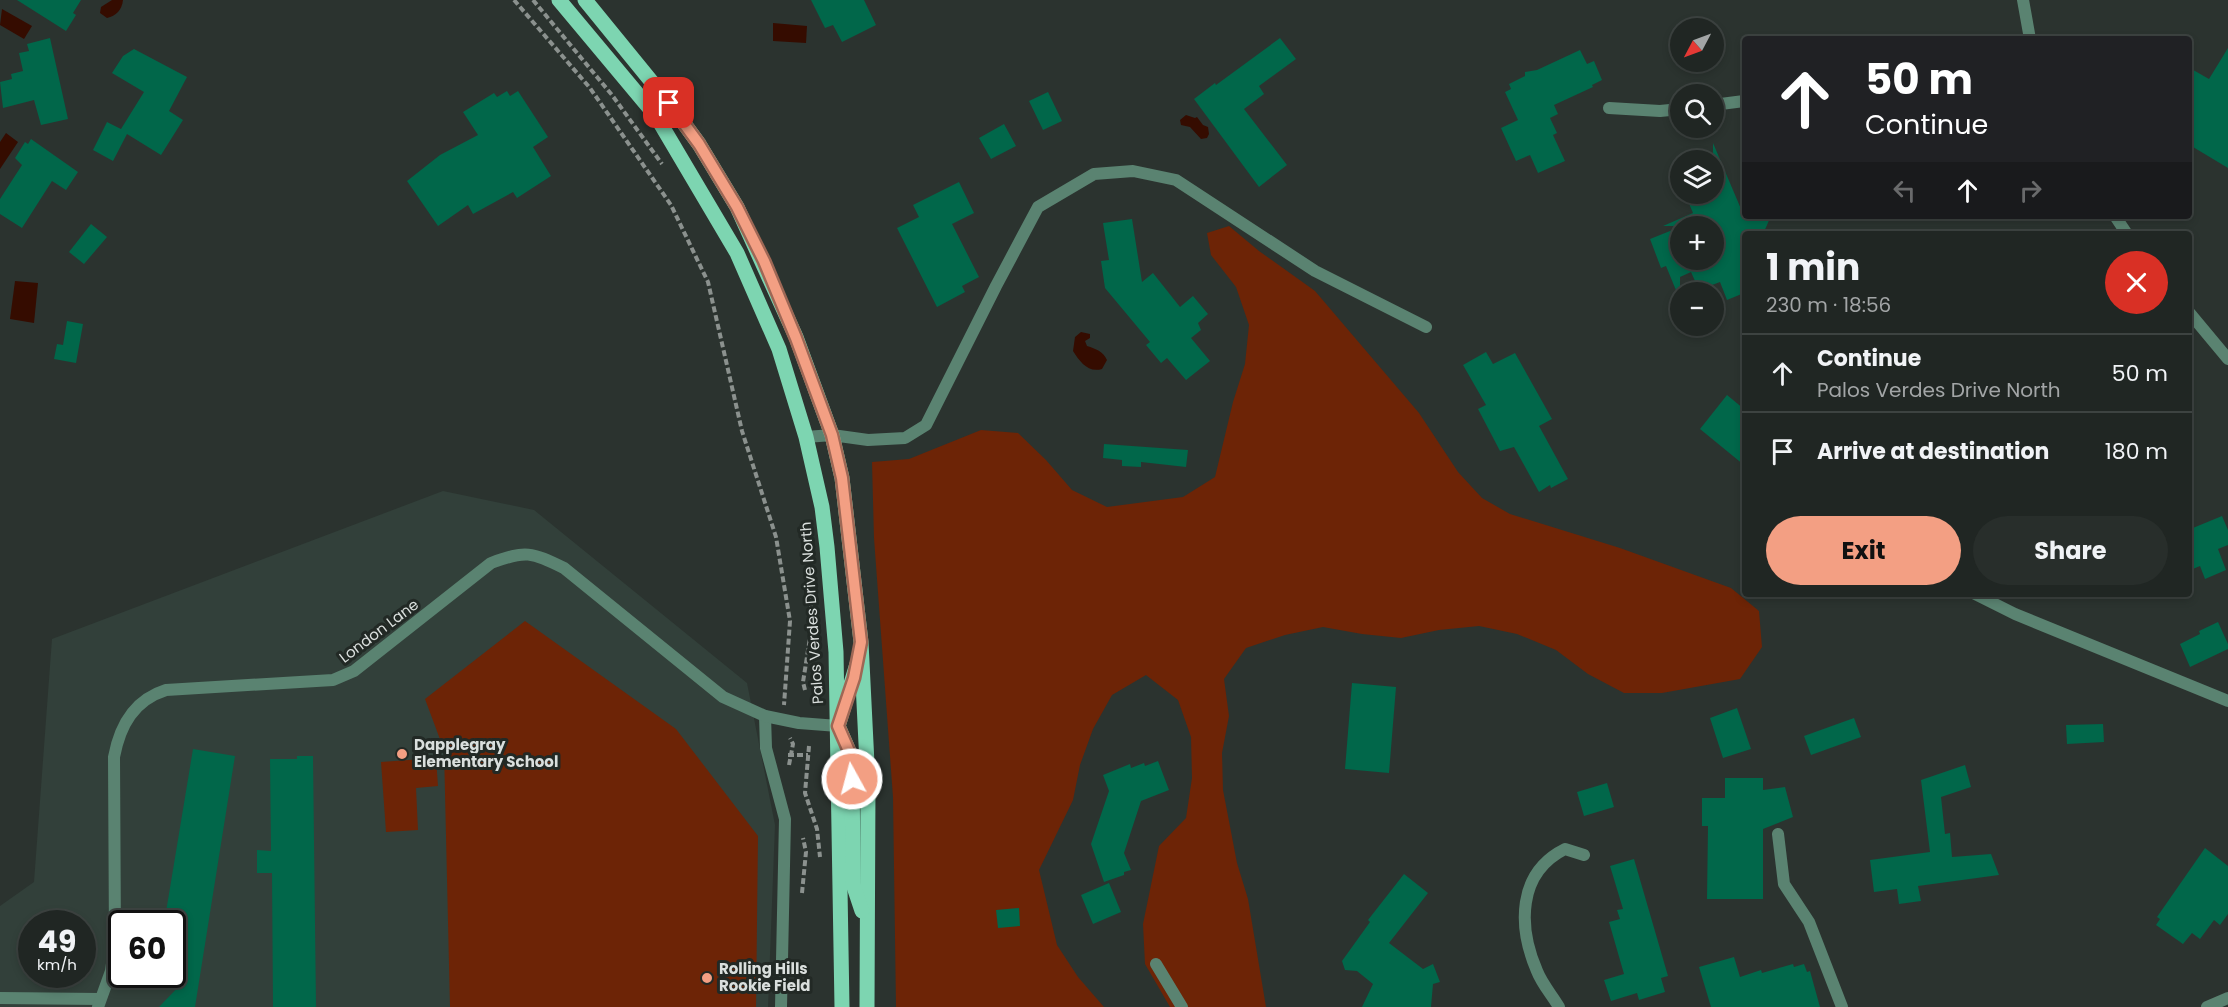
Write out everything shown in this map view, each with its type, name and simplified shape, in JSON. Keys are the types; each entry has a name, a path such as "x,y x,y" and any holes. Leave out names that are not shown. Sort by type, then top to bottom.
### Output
{"main road":[{"name":"Palos Verdes Drive North","path":"559,0 656,116 737,253 778,350 806,437 822,507 836,652 842,1007"},
{"path":"585,0 669,103 699,144 737,207 764,261 832,435 842,478 861,642 868,784 867,1007"},
{"path":"861,642 854,678 838,726 852,758 853,884 866,923"}],"street":[{"path":"2023,0 2029,36"},
{"path":"1724,104 1742,101"},
{"path":"1609,108 1670,110"},
{"path":"806,437 832,435 868,440 905,438 926,425 1038,207 1094,174 1133,171 1176,180 1315,271 1426,327"},
{"path":"2192,316 2228,358"},
{"name":"London Lane","path":"99,1003 111,971 115,941 114,757 117,742 125,724 138,704 151,694 166,690 333,680 354,671 491,563 516,554 526,554 535,555 564,568 723,697 765,717 838,726"},
{"path":"1982,597 2015,614 2228,700"},
{"path":"765,717 766,748 785,819 781,1007"},
{"path":"1778,834 1784,884 1809,922 1842,1007"},
{"path":"1559,1007 1537,972 1525,932 1525,897 1539,869 1551,856 1565,849 1584,855"},
{"path":"1156,964 1182,1007"},
{"path":"0,998 99,1003"},
{"path":"2207,1007 2228,998"}],"path":[{"path":"514,0 590,88 672,205 708,282 742,431 776,537 790,621 783,720"},
{"path":"533,0 612,94 663,166"},
{"path":"805,690 803,682 812,626 810,581"},
{"path":"809,746 805,793 817,829 820,862"},
{"path":"783,753 790,756 808,755"}],"shaded area":[{"path":"112,0 123,0 118,12 107,18 100,13 101,7"},
{"path":"2,9 32,26 24,39 0,25"},
{"path":"773,23 807,26 806,43 773,41"},
{"path":"1186,115 1197,117 1203,125 1208,127 1207,138 1201,139 1190,127 1181,125 1180,120"},
{"path":"6,133 18,142 0,169 0,142"},
{"path":"1229,226 1259,251 1315,291 1419,413 1458,472 1482,498 1510,514 1620,548 1731,588 1759,611 1762,647 1740,679 1662,693 1624,693 1588,674 1556,650 1517,634 1479,626 1439,630 1401,638 1323,627 1285,635 1246,648 1224,679 1229,716 1222,753 1223,790 1237,863 1248,899 1266,1007 1170,1007 1145,964 1143,924 1159,846 1186,818 1192,778 1191,737 1178,700 1146,675 1112,695 1093,729 1080,765 1073,800 1039,870 1057,945 1078,977 1104,1007 896,1007 893,797 874,538 872,462 909,459 981,430 1018,433 1072,490 1107,507 1183,497 1215,477 1233,402 1245,364 1249,325 1236,287 1211,255 1207,233"},
{"path":"15,281 38,283 34,323 10,319"},
{"path":"1081,332 1090,334 1090,338 1085,341 1087,346 1099,351 1107,360 1102,369 1089,368 1073,351 1075,337"},
{"name":"Dapplegray Elementary School","path":"443,491 534,510 747,683 775,825 768,1007 0,1007 0,906 34,882 52,639"},
{"path":"525,621 676,729 758,836 756,1007 450,1007 444,750 425,699"},
{"path":"436,758 438,786 416,788 418,830 386,832 381,762"}],"building":[{"path":"17,0 81,0 73,13 76,15 66,31"},
{"path":"811,0 864,0 876,25 842,42 833,25 825,28"},
{"path":"50,38 68,119 41,125 34,100 3,108 0,82 12,79 11,74 23,71 19,53 29,51 27,44"},
{"path":"1280,38 1296,59 1259,86 1264,94 1244,109 1287,165 1259,187 1194,99"},
{"path":"2228,48 2228,168 2192,146 2192,69 2209,79"},
{"path":"134,49 187,77 169,111 183,120 161,155 127,134 113,161 93,150 107,122 121,129 144,92 112,73 123,56"},
{"path":"1580,50 1587,64 1594,61 1602,80 1592,85 1593,87 1554,105 1558,114 1550,118 1557,133 1553,135 1565,161 1538,173 1530,155 1516,161 1501,128 1518,120 1505,92 1511,89 1509,84 1525,76 1525,72 1537,70"},
{"path":"507,91 510,96 518,91 548,137 533,147 551,176 517,198 513,192 473,214 468,205 438,226 407,181 440,155 478,135 463,112 494,93 497,97"},
{"path":"1048,92 1062,121 1043,130 1029,101"},
{"path":"1004,124 1016,146 991,159 979,138"},
{"path":"31,139 78,172 66,190 52,181 22,228 0,214 0,199 22,165 15,158 25,142 28,144"},
{"path":"1724,169 1742,211 1742,219 1770,219 1764,231 1742,231 1742,294 1727,300 1724,282 1695,282 1691,272 1680,277 1680,282 1673,282 1666,266 1661,268 1650,239 1670,231 1670,270 1724,270 1724,216 1686,216 1693,213 1689,204 1724,204"},
{"path":"959,182 974,213 952,224 979,277 962,286 965,292 937,307 897,228 919,217 913,205"},
{"path":"1132,219 1142,282 1153,273 1180,307 1193,296 1208,314 1198,323 1201,330 1191,338 1210,361 1186,380 1167,358 1161,363 1146,345 1150,342 1105,288 1101,261 1109,260 1103,223"},
{"path":"91,224 107,237 84,264 69,252"},
{"path":"67,321 83,324 76,363 54,359 57,344 63,345"},
{"path":"1486,352 1493,364 1515,353 1552,419 1539,426 1568,479 1551,488 1550,485 1539,492 1514,447 1500,451 1478,409 1486,405 1463,365"},
{"path":"1727,395 1742,407 1742,463 1700,429"},
{"path":"1104,444 1188,450 1186,467 1141,462 1141,467 1122,466 1122,460 1103,458"},
{"path":"2222,516 2228,530 2228,545 2218,549 2226,570 2205,579 2200,566 2192,569 2192,528"},
{"path":"2218,622 2228,649 2190,667 2180,644"},
{"path":"1352,683 1396,687 1389,773 1345,769"},
{"path":"1737,708 1751,749 1723,758 1710,718"},
{"path":"1854,718 1861,737 1811,755 1804,736"},
{"path":"2103,724 2104,742 2067,744 2066,725"},
{"path":"193,749 235,756 195,1007 159,1007 177,988 186,988 186,910 166,910"},
{"path":"297,756 313,756 316,1007 273,1007 272,873 257,873 257,850 271,851 270,759 297,759"},
{"path":"1158,761 1169,790 1141,801 1124,853 1131,870 1104,882 1091,844 1109,791 1103,775 1130,764 1131,768"},
{"path":"1965,765 1971,787 1941,797 1945,834 1950,833 1952,857 1991,854 1999,875 1918,886 1921,901 1899,904 1897,889 1874,892 1870,860 1930,852 1921,780"},
{"path":"1725,778 1763,778 1763,790 1785,787 1793,817 1763,829 1763,899 1707,899 1708,826 1702,826 1702,798 1725,798"},
{"path":"1607,783 1614,807 1584,816 1577,792"},
{"path":"2205,848 2228,866 2228,914 2220,925 2214,920 2200,939 2192,933 2183,944 2156,925 2160,919 2157,917"},
{"path":"1634,859 1668,976 1661,978 1665,992 1639,1000 1637,993 1611,1001 1604,980 1624,974 1609,922 1620,919 1617,910 1623,909 1610,866"},
{"path":"1404,874 1428,893 1389,943 1423,969 1433,964 1440,982 1433,984 1431,1007 1362,1007 1373,984 1357,971 1345,970 1342,961 1370,922 1368,920"},
{"path":"1109,883 1121,912 1093,924 1081,895"},
{"path":"1019,908 1020,926 998,928 996,910"},
{"path":"1734,957 1740,977 1761,970 1762,973 1793,964 1794,967 1804,964 1807,972 1810,971 1820,1007 1711,1007 1699,967"}],"place":[{"name":"Dapplegray Elementary School","path":"402,754"},
{"name":"Rolling Hills Rookie Field","path":"707,978"}],"route":[{"path":"669,103 699,144 737,207 764,261 832,435 842,478 861,642 854,678 838,726 852,758 852,779"}]}
